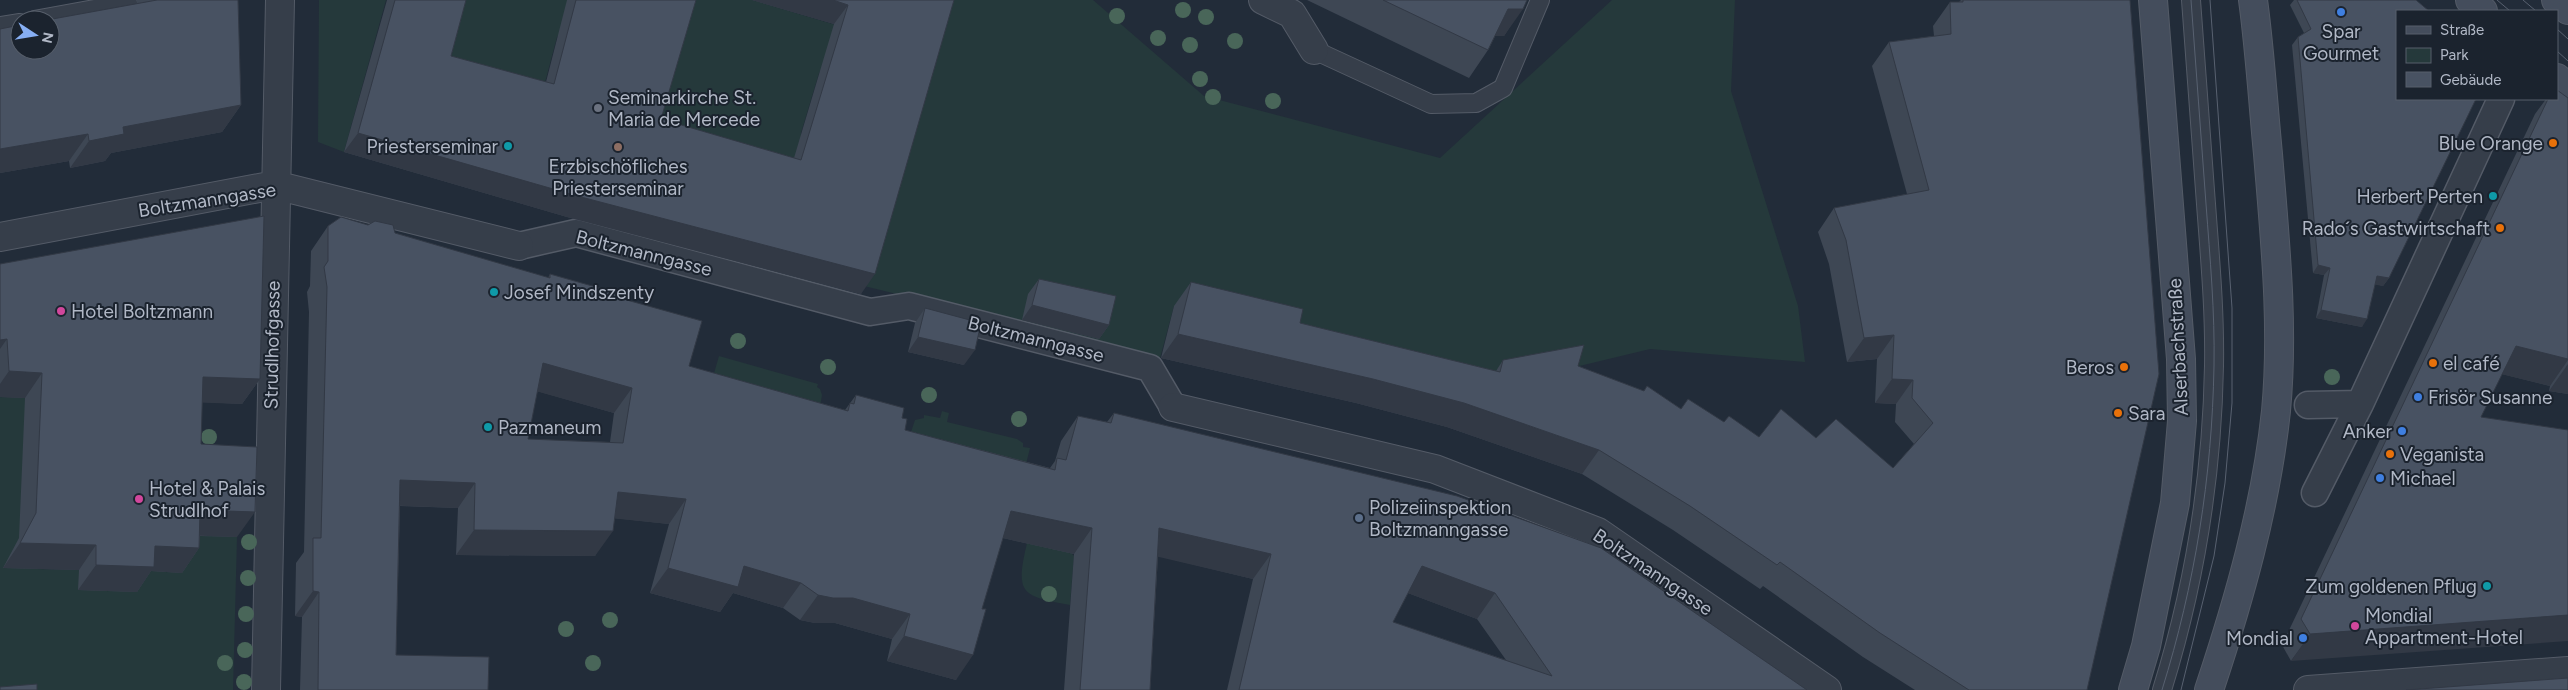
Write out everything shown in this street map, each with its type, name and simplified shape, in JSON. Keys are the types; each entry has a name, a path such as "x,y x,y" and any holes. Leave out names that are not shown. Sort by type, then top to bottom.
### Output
{"main road":[{"name":"Alserbachstraße","path":"2133,690 2146,646 2175,503 2182,421 2181,359 2154,0"},
{"path":"2470,0 2482,10"},
{"path":"2556,0 2568,10"},
{"path":"2209,690 2236,609 2251,552 2265,480 2278,387 2278,288 2255,4"},
{"path":"2558,79 2568,88"}],"street":[{"name":"Strudlhofgasse","path":"266,690 280,0"},
{"path":"1263,0 1292,14 1314,50"},
{"path":"2315,493 2360,404 2501,100"},
{"name":"Boltzmanngasse","path":"0,237 275,185 519,246 576,233 870,312 910,306 1150,368 1172,407 1435,469 1598,532 1827,690"},
{"path":"2308,405 2360,404"},
{"path":"2308,690 2568,671"}],"lane":[{"path":"1314,50 1432,104 1476,103 1503,88 1540,0"},
{"name":"Alserbachstraße","path":"2162,690 2183,618 2194,566 2209,463 2213,388 2211,276 2191,0"},
{"path":"60,15 128,3"}],"green space":[{"path":"319,0 386,0 344,152 318,142"},
{"path":"457,0 592,0 557,37 530,139 437,76"},
{"path":"688,0 752,0 846,28 819,73 801,133 801,184 647,139"},
{"path":"946,0 1093,0 1204,96 1440,158 1612,0 1735,0 1731,91 1798,306 1805,362 1650,349 1567,369 1486,384 1174,306 1160,358 864,286"},
{"path":"719,356 818,384 817,387 822,395 820,407 706,401"},
{"path":"0,397 25,398 38,569 137,571 183,535 237,537 233,690 0,690"},
{"path":"942,411 949,413 947,422 1017,439 1023,443 1023,447 1030,448 1021,484 911,432 915,420 924,418 924,415 940,418"},
{"path":"1027,543 1070,552 1074,556 1070,605 1041,599 1026,590 1022,583 1022,573"}],"building":[{"path":"157,0 238,0 241,105 123,127 124,134 89,141 88,134 0,149 0,29 10,27 10,60 60,60 60,18"},
{"name":"Erzbischöfliches Priesterseminar","path":"395,0 466,0 451,56 554,84 576,0 696,0 661,119 801,160 848,5 833,0 954,0 875,274 581,197 358,133"},
{"path":"1383,0 1527,0 1523,9 1508,9 1488,50"},
{"path":"1963,0 2130,0 2159,374 2087,690 1969,690 1880,633 1780,562 1777,565 1690,506 1599,450 1464,403 1373,379 1178,334 1191,282 1303,309 1300,323 1500,372 1503,360 1584,345 1578,366 1644,391 1647,386 1681,409 1688,399 1724,422 1729,416 1759,437 1781,409 1816,438 1836,419 1893,468 1933,423 1912,398 1913,380 1892,379 1894,335 1864,338 1846,240 1834,208 1929,190 1889,42 1951,34 1950,2 1963,2"},
{"path":"2297,0 2416,0 2428,10 2396,10 2396,100 2476,100 2389,278 2377,276 2367,319 2321,310 2330,268 2318,265 2298,37 2311,29"},
{"path":"2558,91 2568,98 2568,359 2516,346 2481,417 2568,430 2568,615 2310,634 2301,619 2548,100 2558,100"},
{"path":"264,216 260,379 203,377 201,444 257,447 255,512 200,510 199,548 155,546 154,567 96,565 96,545 20,543 36,513 42,373 9,371 7,339 0,340 0,264"},
{"path":"341,217 368,225 375,221 393,225 395,233 550,278 550,274 617,293 616,297 702,321 689,366 848,411 850,403 854,404 856,395 904,408 902,418 907,419 905,430 1055,470 1057,458 1066,460 1078,416 1111,423 1114,413 1457,496 1601,548 1807,690 1239,690 1271,554 1159,528 1150,690 1080,690 1092,528 1011,511 982,609 986,609 973,655 904,636 910,614 853,598 833,598 818,595 801,583 744,566 738,587 668,568 686,499 618,492 613,531 474,530 475,483 400,480 396,655 489,657 488,690 318,690 319,592 313,591 313,538 321,538 327,287 324,267 328,261 328,226","holes":["543,363 632,388 623,443 528,439","1422,566 1495,593 1552,676 1393,622"]},
{"path":"1039,279 1116,296 1109,325 1032,305"},
{"path":"925,308 981,323 975,350 918,337"},
{"path":"2568,678 2568,690 2406,690"},
{"path":"37,684 37,690 0,690 0,687"}],"tram line":[{"path":"2162,690 2184,610 2200,530 2213,407 2214,346 2211,265 2191,0"},
{"path":"2181,690 2214,556 2225,483 2232,403 2232,308 2210,0"},
{"path":"2497,0 2509,10"},
{"path":"2523,0 2535,10"},
{"path":"2558,30 2568,39"},
{"path":"2558,52 2568,61"}],"place":[{"name":"Spar Gourmet","path":"2341,12"},
{"name":"Seminarkirche St. Maria de Mercede","path":"598,108"},
{"name":"Blue Orange","path":"2553,143"},
{"name":"Priesterseminar","path":"508,146"},
{"name":"Erzbischöfliches Priesterseminar","path":"618,147"},
{"name":"Herbert Perten","path":"2493,196"},
{"name":"Rado´s Gastwirtschaft","path":"2500,228"},
{"name":"Josef Mindszenty","path":"494,292"},
{"name":"Hotel Boltzmann","path":"61,311"},
{"name":"el café","path":"2433,363"},
{"name":"Beros","path":"2124,367"},
{"name":"Frisör Susanne","path":"2418,397"},
{"name":"Sara","path":"2118,413"},
{"name":"Pazmaneum","path":"488,427"},
{"name":"Anker","path":"2402,431"},
{"name":"Veganista","path":"2390,454"},
{"name":"Michael","path":"2380,478"},
{"name":"Hotel & Palais Strudlhof","path":"139,499"},
{"name":"Polizeiinspektion Boltzmanngasse","path":"1359,518"},
{"name":"Zum goldenen Pflug","path":"2487,586"},
{"name":"Mondial Appartment-Hotel","path":"2355,626"},
{"name":"Mondial","path":"2303,638"}]}
